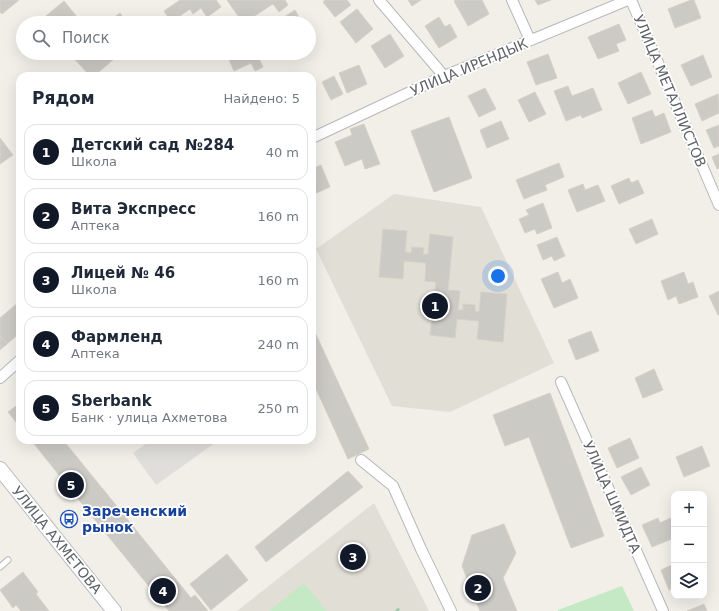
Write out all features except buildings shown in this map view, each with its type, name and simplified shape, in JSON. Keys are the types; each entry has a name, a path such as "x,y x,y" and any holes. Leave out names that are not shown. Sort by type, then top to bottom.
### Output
{"main road":[{"name":"УЛИЦА АХМЕТОВА","path":"0,469 114,611"}],"street":[{"path":"379,0 444,76"},
{"path":"512,0 530,40"},
{"name":"УЛИЦА ИРЕНДЫК","path":"316,136 444,76 628,0"},
{"name":"УЛИЦА МЕТАЛЛИСТОВ","path":"631,0 719,204"},
{"path":"0,378 16,364"},
{"name":"УЛИЦА ШМИДТА","path":"561,382 663,611"},
{"path":"361,460 393,486 451,611"}],"lane":[{"path":"0,567 8,560"}],"path":[{"path":"396,611 400,608"}],"shaded area":[{"path":"394,194 481,207 554,363 450,412 392,406 316,249"},
{"path":"145,444 213,444 156,485 133,453"},
{"path":"374,503 429,611 237,611"}],"green space":[{"path":"304,583 327,611 269,611"},
{"path":"622,586 634,611 558,611 558,610"}],"place":[{"name":"Детский сад №284","path":"435,306"},
{"name":"Sberbank","path":"71,485"},
{"name":"Зареченский рынок","path":"69,519"},
{"name":"Лицей № 46","path":"353,557"},
{"name":"Вита Экспресс","path":"478,588"},
{"name":"Фармленд","path":"163,591"}]}
